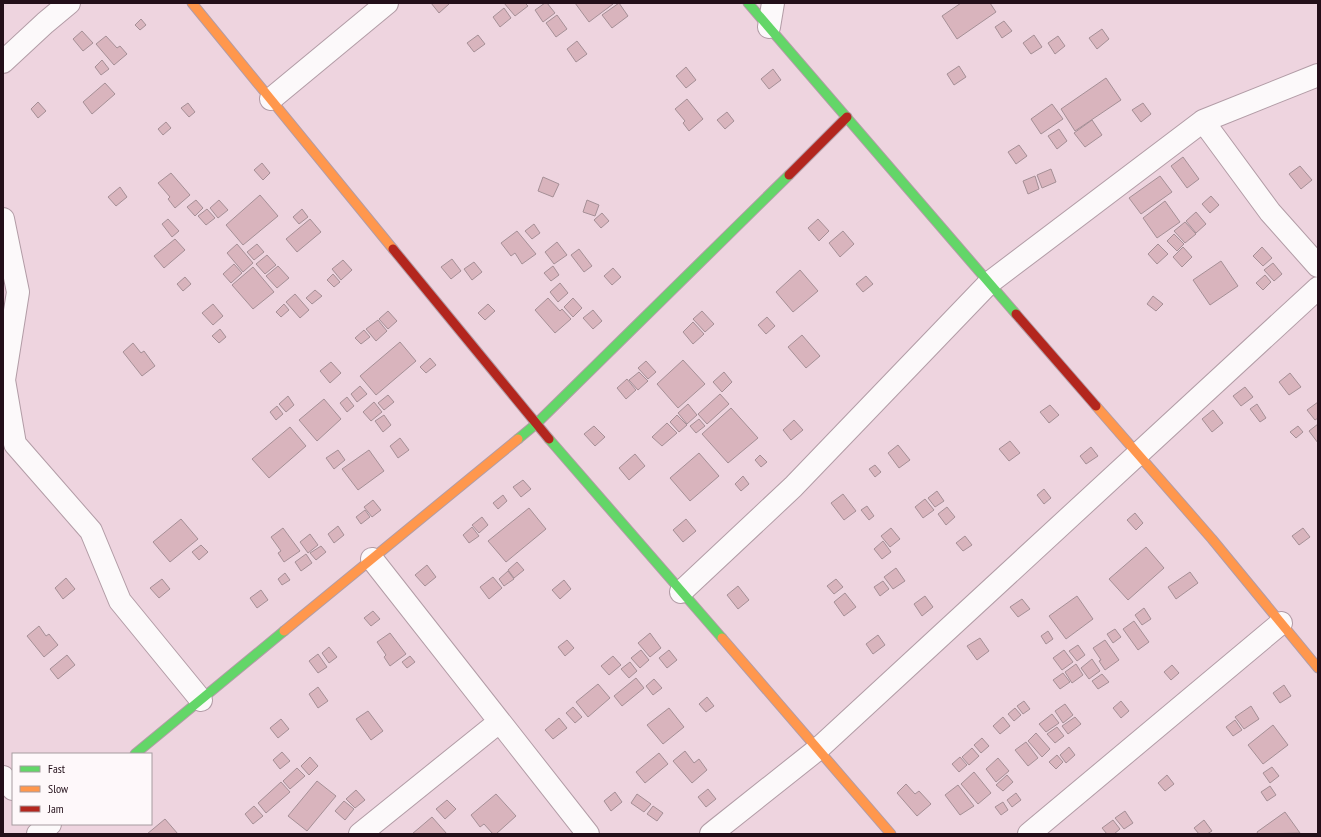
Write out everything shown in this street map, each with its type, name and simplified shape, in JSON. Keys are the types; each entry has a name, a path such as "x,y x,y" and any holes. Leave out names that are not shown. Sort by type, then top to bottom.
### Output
{"street":[{"path":"3,62 69,3"},
{"path":"192,3 536,424 891,834"},
{"path":"271,99 387,3"},
{"path":"748,3 847,117 988,284 1212,539 1318,668"},
{"path":"769,27 773,3"},
{"path":"681,592 793,487 988,284 1203,121 1318,75"},
{"path":"136,753 536,424 847,117"},
{"path":"1203,121 1270,212 1318,266"},
{"path":"3,218 18,292 4,380 15,444 91,531 120,601 201,700"},
{"path":"711,834 818,749 1137,453 1318,288"},
{"path":"372,560 588,834"},
{"path":"1029,834 1280,623"},
{"path":"360,834 499,722"},
{"path":"3,777 12,788"}],"building":[{"path":"431,3 448,3 449,4 439,13"},
{"path":"504,3 525,3 528,6 515,16"},
{"path":"547,3 555,13 543,22 535,10"},
{"path":"575,3 612,3 613,4 589,22"},
{"path":"619,3 628,16 612,28 602,15"},
{"path":"961,3 990,3 996,12 957,39 942,16"},
{"path":"504,8 511,18 500,27 493,17"},
{"path":"557,15 567,29 556,37 546,23"},
{"path":"141,19 146,25 140,30 135,25"},
{"path":"1004,21 1012,31 1002,38 995,27"},
{"path":"1102,29 1109,39 1097,49 1089,38"},
{"path":"82,31 93,43 83,51 73,39"},
{"path":"478,35 485,44 474,52 467,43"},
{"path":"1034,35 1042,47 1031,54 1023,43"},
{"path":"106,36 117,48 120,46 127,54 114,65 96,44"},
{"path":"1058,36 1065,46 1055,54 1048,43"},
{"path":"577,41 587,54 576,62 567,49"},
{"path":"102,60 109,69 101,75 95,67"},
{"path":"959,66 966,77 954,85 947,74"},
{"path":"686,67 696,80 686,88 676,76"},
{"path":"773,69 781,80 769,89 761,79"},
{"path":"1106,78 1121,100 1075,131 1061,109"},
{"path":"105,83 115,94 92,114 83,102"},
{"path":"687,99 703,119 689,131 683,123 685,121 675,109"},
{"path":"38,102 46,111 38,118 31,109"},
{"path":"188,103 195,112 189,117 181,108"},
{"path":"1143,103 1151,114 1141,122 1132,110"},
{"path":"1052,104 1063,119 1041,134 1031,119"},
{"path":"727,112 734,121 725,129 717,120"},
{"path":"1092,120 1102,135 1085,147 1074,133"},
{"path":"166,122 171,128 163,135 158,129"},
{"path":"1059,129 1067,141 1057,149 1048,136"},
{"path":"1019,145 1027,156 1016,164 1008,152"},
{"path":"1183,157 1199,179 1187,188 1171,166"},
{"path":"262,163 270,173 263,180 254,170"},
{"path":"1300,166 1312,180 1301,189 1289,174"},
{"path":"1051,169 1056,182 1042,188 1037,175"},
{"path":"171,173 190,195 175,208 168,199 170,197 158,183"},
{"path":"1035,176 1039,189 1028,194 1023,181"},
{"path":"1160,176 1172,192 1141,214 1129,198"},
{"path":"543,177 559,184 553,197 538,191"},
{"path":"120,187 127,197 116,206 108,197"},
{"path":"260,195 278,216 243,245 226,225"},
{"path":"1211,196 1219,205 1210,213 1202,204"},
{"path":"196,200 203,208 195,216 187,207"},
{"path":"219,200 228,210 218,218 210,208"},
{"path":"587,200 599,205 595,216 583,212"},
{"path":"1165,201 1180,222 1157,238 1143,218"},
{"path":"207,209 215,218 206,225 198,216"},
{"path":"302,209 308,217 299,224 293,217"},
{"path":"1196,212 1206,224 1196,233 1186,221"},
{"path":"602,213 609,221 601,228 594,220"},
{"path":"168,219 179,231 172,237 162,224"},
{"path":"310,219 321,232 297,252 286,239"},
{"path":"818,219 829,231 819,241 808,228"},
{"path":"1185,222 1196,234 1185,243 1174,231"},
{"path":"534,224 540,233 532,239 525,231"},
{"path":"517,231 536,254 522,264 515,253 511,256 501,243"},
{"path":"843,231 854,244 840,257 829,243"},
{"path":"1174,234 1184,244 1177,251 1167,241"},
{"path":"175,239 185,250 164,268 154,256"},
{"path":"557,242 567,255 554,264 545,252"},
{"path":"237,244 253,263 243,272 227,253"},
{"path":"257,244 264,252 254,260 247,252"},
{"path":"1158,244 1168,254 1157,264 1148,254"},
{"path":"1183,247 1192,257 1182,267 1173,257"},
{"path":"1262,247 1272,258 1263,266 1253,256"},
{"path":"579,249 592,266 584,272 571,255"},
{"path":"267,255 276,265 265,274 256,264"},
{"path":"452,259 461,271 451,279 441,267"},
{"path":"343,260 352,270 341,280 332,269"},
{"path":"1221,261 1238,286 1210,305 1193,280"},
{"path":"474,262 482,272 472,280 464,269"},
{"path":"1273,263 1282,274 1274,281 1264,270"},
{"path":"234,264 242,273 231,283 223,274"},
{"path":"278,266 289,278 277,288 266,276"},
{"path":"553,266 559,275 551,281 544,273"},
{"path":"253,267 274,292 253,309 232,285"},
{"path":"613,268 621,277 612,285 604,276"},
{"path":"800,270 818,291 793,312 776,292"},
{"path":"333,274 340,282 334,287 327,280"},
{"path":"1265,275 1271,282 1263,290 1256,283"},
{"path":"866,276 873,284 863,292 856,284"},
{"path":"185,277 191,284 183,291 177,284"},
{"path":"560,283 568,293 558,302 550,292"},
{"path":"315,290 322,296 312,304 306,298"},
{"path":"295,294 309,310 300,318 286,302"},
{"path":"1153,296 1163,304 1156,311 1147,304"},
{"path":"548,298 560,311 562,309 571,319 555,333 535,310"},
{"path":"573,298 582,308 573,317 564,307"},
{"path":"213,304 223,316 213,325 202,313"},
{"path":"284,304 289,310 281,317 276,312"},
{"path":"488,304 495,311 485,320 478,313"},
{"path":"593,310 602,321 593,329 583,318"},
{"path":"388,311 397,321 388,329 379,319"},
{"path":"702,311 714,324 705,332 693,319"},
{"path":"767,317 775,326 766,334 758,325"},
{"path":"378,320 387,331 376,341 366,329"},
{"path":"693,322 704,334 693,344 683,332"},
{"path":"220,329 226,337 219,343 212,336"},
{"path":"364,330 370,337 361,344 355,338"},
{"path":"802,335 820,356 806,368 788,347"},
{"path":"400,342 416,361 376,395 360,376"},
{"path":"133,343 141,353 144,351 155,366 142,376 123,352"},
{"path":"430,358 436,365 426,373 420,367"},
{"path":"683,360 705,384 678,408 657,384"},
{"path":"646,361 656,372 648,379 638,368"},
{"path":"331,362 341,373 330,383 320,371"},
{"path":"639,372 648,381 638,390 629,380"},
{"path":"724,372 732,382 722,392 713,382"},
{"path":"1290,373 1301,387 1289,395 1279,382"},
{"path":"627,379 636,390 626,399 617,388"},
{"path":"360,386 367,394 357,402 351,394"},
{"path":"1245,387 1253,397 1241,406 1233,396"},
{"path":"720,394 729,404 707,424 698,414"},
{"path":"388,395 394,402 384,410 378,403"},
{"path":"288,396 294,405 286,412 279,404"},
{"path":"347,397 354,406 347,412 340,403"},
{"path":"324,399 341,419 317,441 299,420"},
{"path":"374,402 382,412 371,421 363,412"},
{"path":"1318,402 1318,418 1315,420 1307,410"},
{"path":"688,404 697,415 687,424 678,413"},
{"path":"1257,404 1266,418 1260,422 1250,409"},
{"path":"1050,405 1059,415 1049,423 1040,412"},
{"path":"277,406 283,414 276,420 270,412"},
{"path":"731,408 758,438 728,463 702,434"},
{"path":"1213,410 1223,423 1212,432 1202,419"},
{"path":"384,415 391,425 383,432 375,421"},
{"path":"677,415 687,425 679,432 670,422"},
{"path":"699,419 705,426 696,433 690,426"},
{"path":"794,420 803,430 791,440 783,430"},
{"path":"667,423 677,433 662,446 652,437"},
{"path":"1318,424 1318,443 1309,431"},
{"path":"594,426 605,437 595,446 584,434"},
{"path":"1298,426 1303,432 1296,438 1290,432"},
{"path":"290,427 306,446 269,478 252,459"},
{"path":"400,438 409,450 398,458 390,446"},
{"path":"1010,441 1020,453 1009,461 999,449"},
{"path":"898,445 910,460 899,468 888,453"},
{"path":"1091,447 1098,456 1086,464 1080,456"},
{"path":"338,450 345,460 334,469 326,458"},
{"path":"369,450 384,471 358,490 342,469"},
{"path":"699,453 719,476 690,501 670,478"},
{"path":"635,454 645,466 629,480 619,468"},
{"path":"760,455 767,462 761,467 755,460"},
{"path":"875,465 881,472 875,477 869,469"},
{"path":"743,476 749,484 741,491 735,484"},
{"path":"523,480 531,489 521,497 513,487"},
{"path":"1044,489 1051,498 1044,504 1037,495"},
{"path":"937,491 944,501 935,507 928,498"},
{"path":"843,494 856,511 844,520 831,503"},
{"path":"503,495 507,501 498,509 493,503"},
{"path":"925,499 934,510 923,518 915,507"},
{"path":"373,500 381,510 372,517 364,507"},
{"path":"867,506 874,516 869,520 861,510"},
{"path":"947,507 955,517 946,525 938,514"},
{"path":"529,508 546,529 506,562 488,541"},
{"path":"365,510 370,517 361,524 356,517"},
{"path":"1135,513 1143,523 1136,530 1127,520"},
{"path":"482,517 488,525 479,533 472,525"},
{"path":"181,519 198,539 170,562 153,542"},
{"path":"686,519 696,531 683,542 673,530"},
{"path":"338,526 344,535 334,543 328,534"},
{"path":"472,527 479,536 469,543 463,535"},
{"path":"283,528 300,551 284,562 278,553 281,551 271,537"},
{"path":"891,528 900,539 890,547 881,536"},
{"path":"1303,528 1310,537 1299,545 1292,536"},
{"path":"310,534 318,545 308,553 300,542"},
{"path":"965,536 972,545 963,551 956,543"},
{"path":"883,541 891,552 882,559 874,549"},
{"path":"201,545 208,552 199,560 192,552"},
{"path":"321,546 326,552 316,560 310,553"},
{"path":"1146,547 1164,568 1128,600 1109,579"},
{"path":"306,554 312,563 301,571 295,562"},
{"path":"517,562 524,570 514,578 508,570"},
{"path":"427,565 436,577 425,586 415,575"},
{"path":"896,568 905,581 893,589 884,577"},
{"path":"508,571 514,579 504,586 499,579"},
{"path":"1190,572 1198,583 1176,599 1168,587"},
{"path":"285,573 290,580 282,585 278,579"},
{"path":"493,577 502,588 489,599 480,587"},
{"path":"66,578 75,589 63,599 55,588"},
{"path":"162,579 170,589 159,598 150,588"},
{"path":"836,579 843,587 834,594 827,586"},
{"path":"564,580 571,589 560,599 552,590"},
{"path":"883,581 889,589 880,596 874,587"},
{"path":"738,586 749,600 738,609 727,595"},
{"path":"261,590 268,600 257,608 250,598"},
{"path":"845,593 856,607 844,616 834,602"},
{"path":"925,596 933,607 922,616 914,604"},
{"path":"1077,596 1093,619 1066,639 1049,616"},
{"path":"1022,599 1030,609 1018,617 1010,607"},
{"path":"1144,608 1151,619 1142,625 1135,615"},
{"path":"373,611 380,619 371,626 364,618"},
{"path":"1134,621 1149,642 1138,650 1123,629"},
{"path":"39,626 46,636 49,634 58,645 44,657 27,636"},
{"path":"1115,629 1121,637 1113,643 1107,634"},
{"path":"1048,631 1053,639 1046,644 1041,636"},
{"path":"390,633 406,654 390,666 384,657 386,655 377,642"},
{"path":"650,633 661,648 650,657 638,643"},
{"path":"878,635 885,645 873,654 866,644"},
{"path":"980,638 989,651 977,660 967,646"},
{"path":"567,640 574,648 565,656 558,647"},
{"path":"1105,640 1119,660 1105,670 1099,661 1101,660 1093,648"},
{"path":"1078,645 1085,655 1077,661 1069,651"},
{"path":"329,647 337,657 329,663 322,653"},
{"path":"641,650 649,660 640,668 631,658"},
{"path":"669,650 677,660 667,668 659,658"},
{"path":"1064,650 1073,662 1062,670 1053,658"},
{"path":"318,654 327,667 318,673 309,661"},
{"path":"67,655 75,665 58,679 50,669"},
{"path":"410,656 415,662 407,668 402,662"},
{"path":"613,656 621,665 609,675 601,666"},
{"path":"1092,659 1100,671 1089,679 1081,668"},
{"path":"630,662 637,671 629,678 621,669"},
{"path":"1076,664 1083,675 1072,683 1065,672"},
{"path":"1172,665 1179,673 1171,680 1164,672"},
{"path":"1063,673 1070,682 1060,689 1053,680"},
{"path":"1102,674 1109,682 1098,689 1092,681"},
{"path":"636,678 644,688 622,706 614,696"},
{"path":"654,679 662,688 653,695 646,686"},
{"path":"598,684 610,698 588,717 576,702"},
{"path":"1284,685 1291,696 1280,703 1273,693"},
{"path":"318,687 328,701 318,708 309,694"},
{"path":"707,697 714,706 706,712 699,704"},
{"path":"1024,701 1030,709 1023,714 1017,706"},
{"path":"1121,701 1129,711 1121,718 1113,708"},
{"path":"1065,704 1073,715 1063,723 1055,711"},
{"path":"1251,706 1259,719 1244,729 1235,717"},
{"path":"573,707 582,717 575,723 566,713"},
{"path":"669,708 684,727 663,744 647,725"},
{"path":"1015,708 1021,715 1014,721 1008,714"},
{"path":"368,711 383,731 371,740 356,719"},
{"path":"1052,714 1059,723 1046,732 1039,724"},
{"path":"1003,717 1010,726 1000,734 993,726"},
{"path":"1075,717 1081,724 1068,734 1062,726"},
{"path":"559,718 567,728 553,739 545,730"},
{"path":"281,719 289,729 278,738 270,728"},
{"path":"1235,720 1242,730 1233,736 1226,727"},
{"path":"1273,725 1288,745 1263,764 1248,745"},
{"path":"1057,727 1064,736 1055,743 1047,734"},
{"path":"1036,733 1050,749 1042,757 1028,741"},
{"path":"982,738 989,746 981,753 974,745"},
{"path":"1026,742 1038,758 1028,766 1015,750"},
{"path":"1069,747 1075,755 1066,763 1060,755"},
{"path":"972,748 979,756 969,765 962,757"},
{"path":"685,751 694,763 699,759 707,770 692,783 673,761"},
{"path":"282,752 290,761 280,769 273,760"},
{"path":"659,753 668,764 645,783 636,772"},
{"path":"1057,755 1063,762 1056,769 1049,762"},
{"path":"310,757 318,766 309,775 301,766"},
{"path":"960,757 967,765 959,772 952,764"},
{"path":"998,758 1009,771 996,782 986,769"},
{"path":"1272,767 1279,776 1270,783 1263,773"},
{"path":"297,768 305,776 290,789 283,781"},
{"path":"974,772 991,793 978,804 961,784"},
{"path":"1007,775 1013,782 1003,791 996,785"},
{"path":"1167,775 1174,784 1165,791 1158,783"},
{"path":"317,781 336,796 307,831 288,816"},
{"path":"281,782 290,792 266,813 258,803"},
{"path":"906,784 915,794 919,791 931,804 917,816 897,793"},
{"path":"958,785 974,806 960,815 945,795"},
{"path":"1270,786 1276,795 1267,801 1261,792"},
{"path":"708,789 716,799 706,807 698,797"},
{"path":"356,790 365,800 355,808 346,799"},
{"path":"615,792 622,802 611,811 604,801"},
{"path":"1016,793 1021,800 1012,807 1007,800"},
{"path":"496,794 516,816 496,834 493,834 484,824 480,827 471,815"},
{"path":"637,794 651,804 644,812 631,803"},
{"path":"447,800 456,809 445,819 436,809"},
{"path":"344,801 354,809 345,820 335,811"},
{"path":"1003,802 1008,810 1001,815 995,807"},
{"path":"254,806 263,816 253,824 245,814"},
{"path":"653,806 663,813 657,821 647,814"},
{"path":"1125,811 1133,823 1124,829 1115,818"},
{"path":"1285,812 1300,833 1258,834 1257,832"},
{"path":"432,817 447,834 412,834"},
{"path":"165,819 178,834 147,834"},
{"path":"1113,820 1120,829 1114,834 1107,834 1102,828"},
{"path":"1204,820 1212,831 1207,834 1199,834 1194,828"}],"traffic: fast":[{"path":"748,3 1016,314"},
{"path":"518,439 536,424 789,175"},
{"path":"549,439 722,638"},
{"path":"136,753 284,631"}],"traffic: slow":[{"path":"192,3 393,249"},
{"path":"1096,406 1212,539 1318,668"},
{"path":"284,631 518,439"},
{"path":"722,638 891,834"}],"traffic: jam":[{"path":"789,175 847,117"},
{"path":"393,249 549,439"},
{"path":"1016,314 1096,406"}]}
